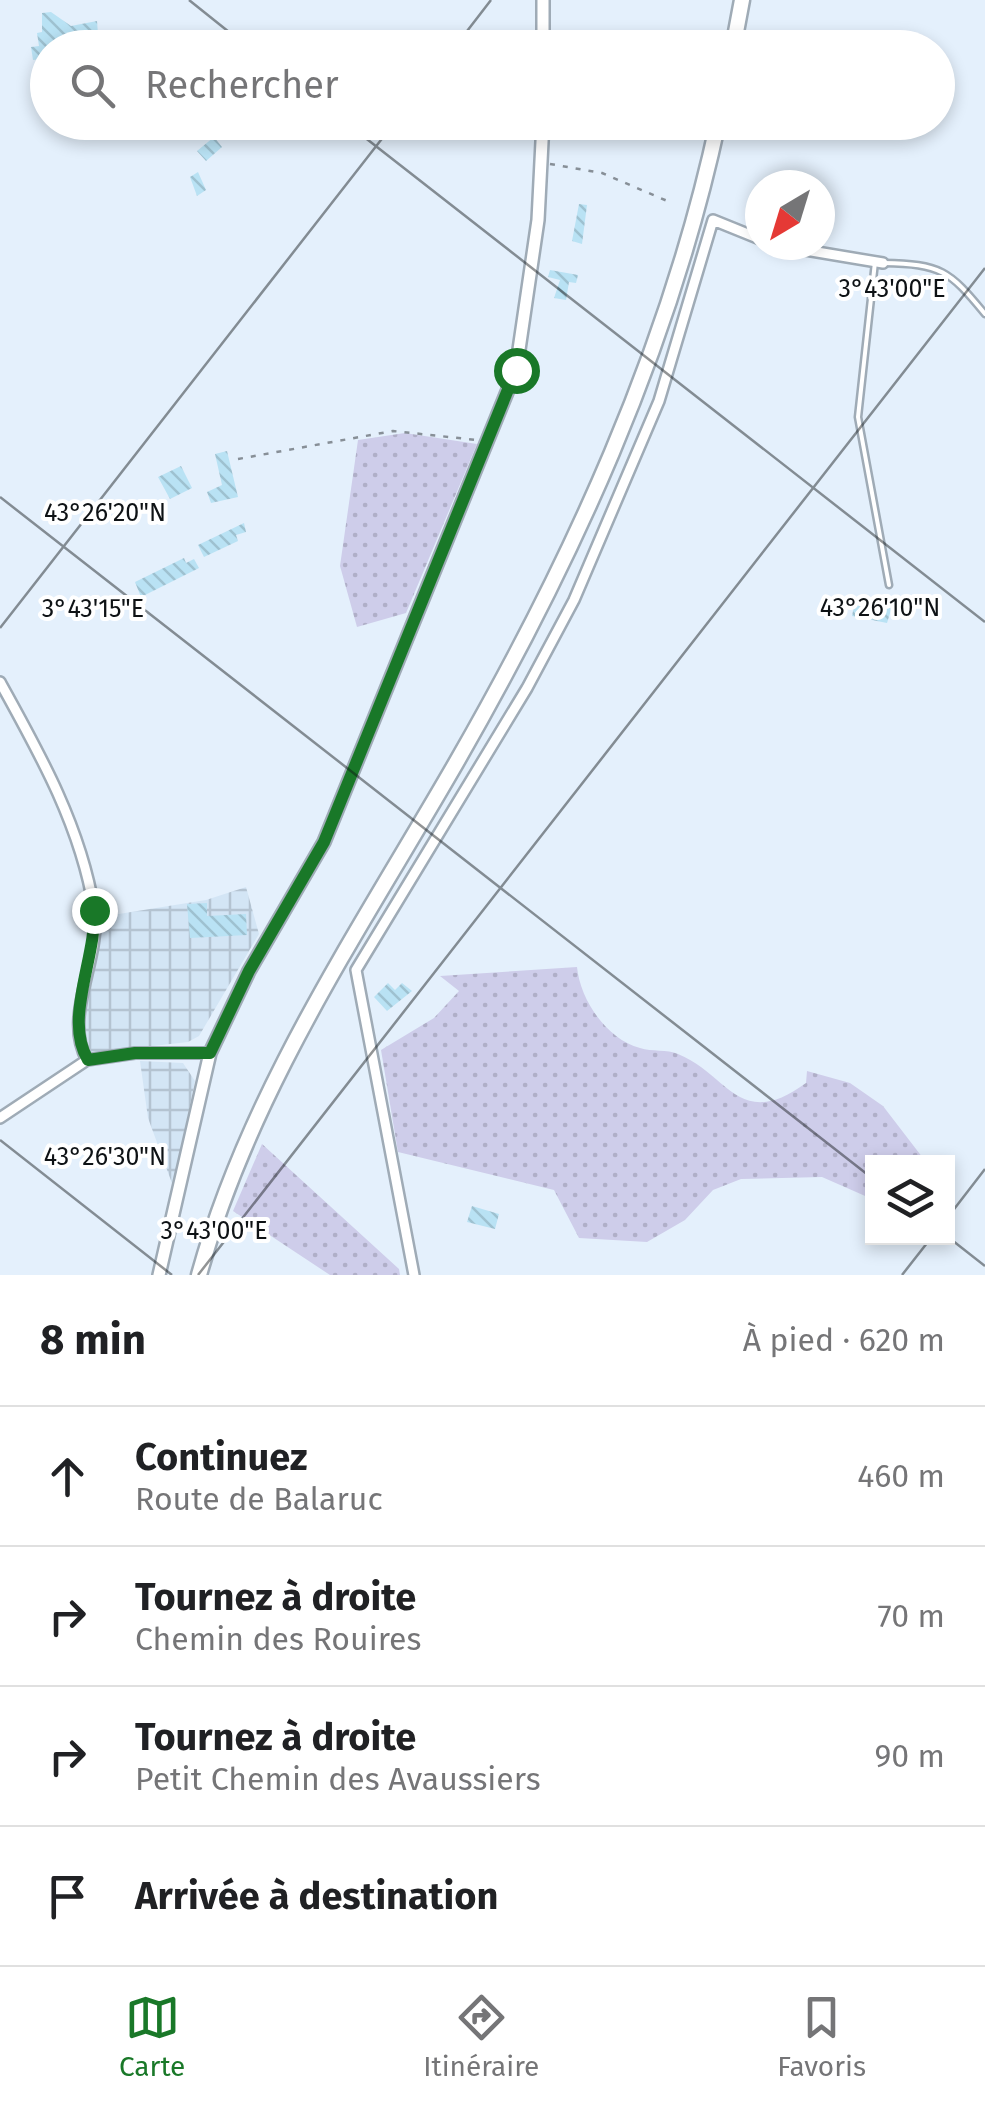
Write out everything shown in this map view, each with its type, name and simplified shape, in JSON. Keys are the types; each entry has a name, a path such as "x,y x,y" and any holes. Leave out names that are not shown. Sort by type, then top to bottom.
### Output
{"main road":[{"path":"736,30 742,0"},
{"path":"198,1275 234,1169 259,1113 336,968 534,622 587,512 648,361 713,140"}],"street":[{"path":"542,0 543,30"},
{"path":"159,1275 210,1053 249,971 324,842 488,442 521,346 543,140"},
{"path":"414,1275 356,970 527,688 574,600 659,401 713,220 745,233"},
{"path":"835,255 879,263"},
{"path":"0,682 77,836 96,937 78,1022 77,1041 88,1060"},
{"path":"0,1118 88,1060 135,1053 210,1053"}],"lane":[{"path":"889,585 858,417 879,263 940,268 954,277 985,314"}],"path":[{"path":"543,163 602,173 672,203"},
{"path":"238,459 393,431 488,442"}],"shaded area":[{"path":"405,433 477,444 406,613 357,627 340,566 358,440"},
{"path":"246,887 259,934 199,1036 188,1042 91,1053 82,1040 100,917 206,900"},
{"path":"577,967 583,992 597,1016 628,1043 678,1054 749,1101 783,1097 806,1083 807,1071 850,1083 883,1106 921,1155 865,1155 865,1196 822,1177 741,1179 713,1190 685,1220 647,1242 579,1238 554,1190 398,1152 381,1050 434,1018 459,991 440,976"},
{"path":"140,1061 183,1063 195,1081 173,1186 148,1118"},
{"path":"262,1144 399,1269 400,1275 330,1275 233,1211"}],"building":[{"path":"51,12 71,26 97,21 98,30 42,30 42,13"},
{"path":"210,140 216,140 222,147 206,161 197,151"},
{"path":"198,172 206,190 197,196 190,177"},
{"path":"579,204 587,205 582,244 572,241"},
{"path":"550,270 578,275 576,283 569,282 566,300 554,298 560,280 548,277"},
{"path":"227,451 238,497 211,503 207,492 222,485 215,454"},
{"path":"181,466 192,488 170,499 158,477"},
{"path":"244,523 246,532 236,535 238,541 204,557 198,545"},
{"path":"184,558 186,563 194,559 199,568 141,597 135,582"},
{"path":"877,596 894,600 887,623 852,616 855,601 876,605"},
{"path":"207,903 207,916 246,914 247,935 190,938 187,904"},
{"path":"388,983 395,990 402,983 412,991 387,1011 374,997"},
{"path":"472,1206 499,1214 495,1229 467,1222"}],"route":[{"path":"94,910 96,937 77,1041 88,1060 135,1053 210,1053 249,971 324,842 516,370"}]}
